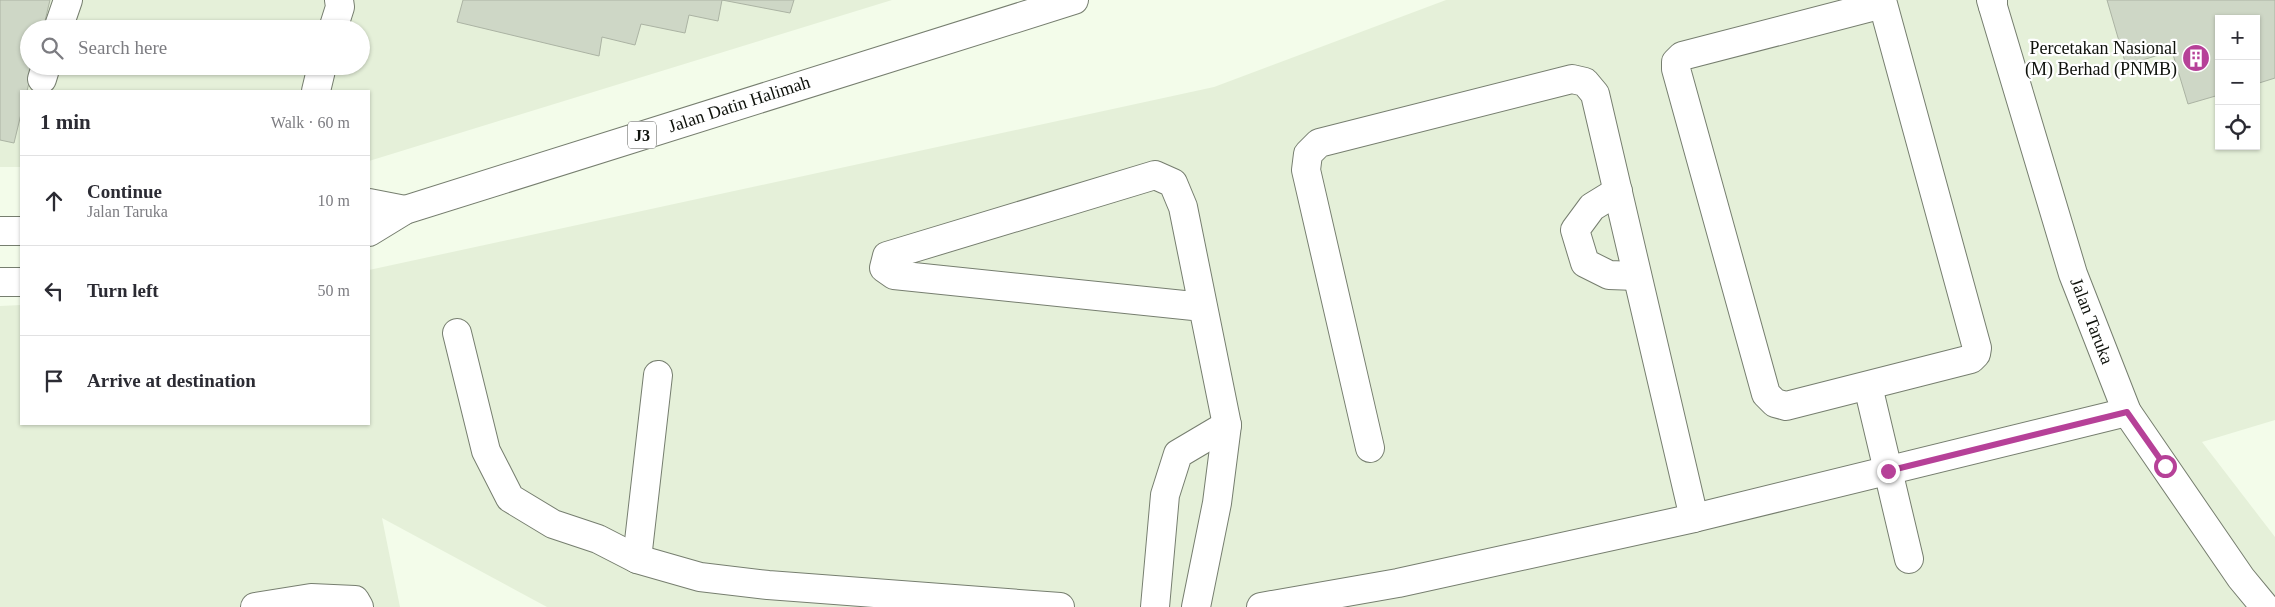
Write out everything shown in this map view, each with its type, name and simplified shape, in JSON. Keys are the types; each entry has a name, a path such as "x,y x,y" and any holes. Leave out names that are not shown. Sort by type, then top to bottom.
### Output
{"main road":[{"path":"61,20 68,0"},
{"path":"336,20 340,7 339,0"},
{"name":"Jalan Datin Halimah","path":"370,231 405,210 1074,0"},
{"name":"Jalan Taruka","path":"1993,2 2073,274 2127,412 2241,578 2265,607"},
{"path":"1883,4 1977,348 1976,354 1971,360 1868,386 1786,406 1774,403 1766,394 1676,69 1676,62 1682,56 1883,4"},
{"path":"316,90 320,75"},
{"path":"1370,448 1306,170 1308,154 1319,143 1572,79 1585,82 1595,94 1694,518"},
{"path":"1196,607 1217,503 1227,425 1183,207 1174,183 1155,175 887,256 884,268 894,274 1203,307"},
{"path":"1618,191 1592,206 1575,230 1584,263 1609,274 1637,276"},
{"name":"Jalan Datin Halimah","path":"370,203 405,210"},
{"path":"0,231 20,231"},
{"path":"0,282 20,282"},
{"path":"457,333 486,452 510,498 553,524 598,539 638,559 709,578 1060,607"},
{"path":"638,559 658,374"},
{"path":"1868,386 1909,559"},
{"path":"1261,607 1398,583 1694,518 2127,412"},
{"path":"1155,607 1165,495 1178,454 1227,425"},
{"path":"254,607 311,598 355,600 359,607"}],"shaded area":[{"path":"0,0 892,0 370,161 370,90 20,90 20,167 0,167"},
{"path":"1446,0 2275,0 2275,420 2202,442 2275,537 2275,607 547,607 382,518 400,607 0,607 0,306 20,305 20,425 370,425 370,270 1214,87"}],"building":[{"path":"0,0 50,0 45,20 20,20 20,75 31,75 27,90 20,90 20,118 14,143 0,140"},
{"path":"463,0 722,0 718,21 689,15 685,33 641,24 635,45 602,37 599,56 457,22"},
{"path":"722,0 794,0 790,13"},
{"name":"Percetakan Nasional (M) Berhad (PNMB)","path":"2107,0 2275,0 2275,78 2260,83 2260,15 2215,15 2215,96 2188,104 2172,51 2126,65"}],"place":[{"name":"Percetakan Nasional (M) Berhad (PNMB)","path":"2196,58"}],"route":[{"path":"1888,471 2127,412 2165,466"}]}
